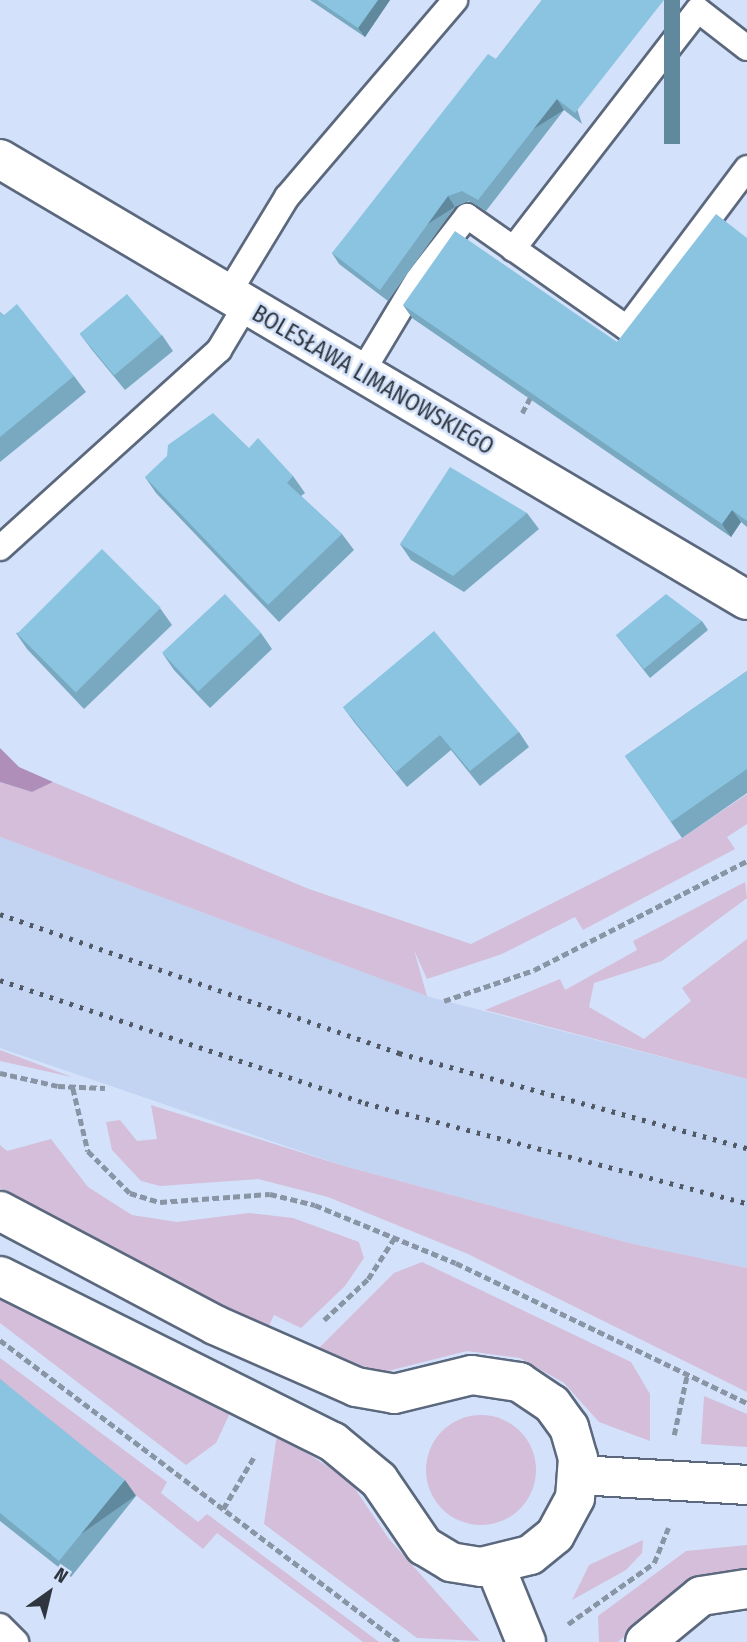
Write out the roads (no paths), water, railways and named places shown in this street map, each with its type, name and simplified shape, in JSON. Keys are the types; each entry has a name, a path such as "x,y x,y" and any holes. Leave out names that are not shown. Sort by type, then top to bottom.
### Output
{"street":[{"name":"BOLESŁAWA LIMANOWSKIEGO","path":"0,159 747,600"},
{"path":"0,1211 203,1319 356,1387 394,1394 472,1376 519,1382 552,1404 569,1427 579,1475 575,1498 555,1535 530,1555 495,1566 451,1562 424,1546 379,1480 333,1442 0,1276"},
{"path":"579,1475 747,1485"},
{"path":"495,1566 526,1642"},
{"path":"645,1642 701,1596 747,1589"}],"lane":[{"path":"0,548 219,350 237,300 287,197 456,0"},
{"path":"513,249 698,10 747,48"},
{"path":"361,374 418,279 467,216 628,328 747,168"},
{"path":"0,1626 16,1642"}],"railway":[{"path":"0,914 399,1053 747,1148"},
{"path":"0,980 365,1103 747,1203"}]}
